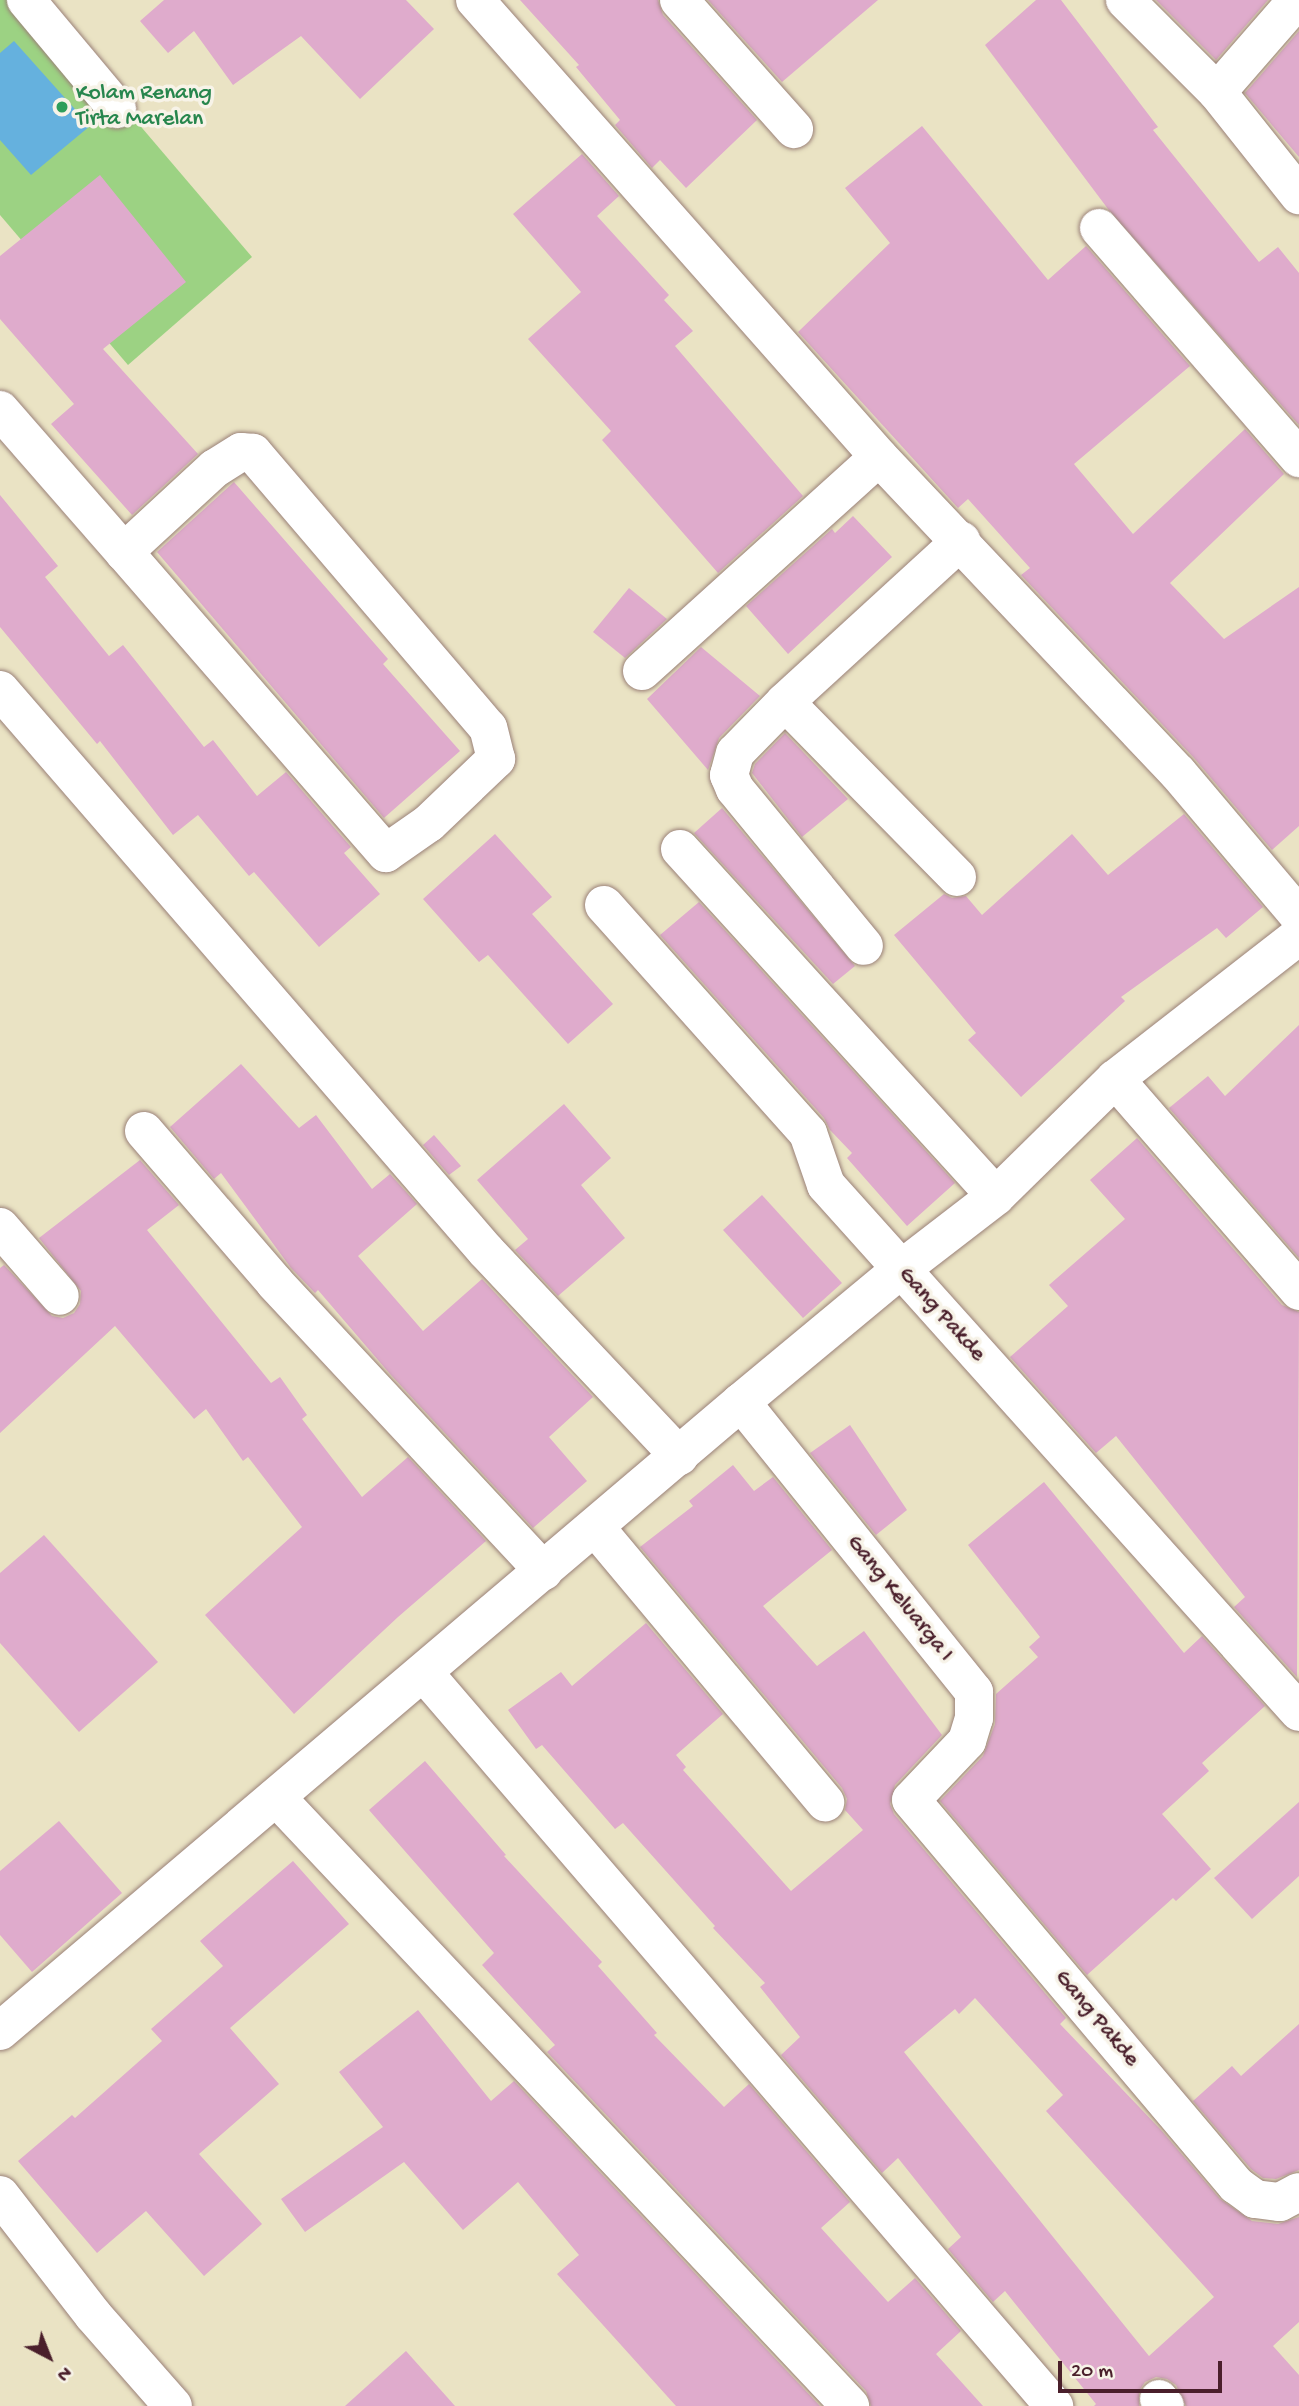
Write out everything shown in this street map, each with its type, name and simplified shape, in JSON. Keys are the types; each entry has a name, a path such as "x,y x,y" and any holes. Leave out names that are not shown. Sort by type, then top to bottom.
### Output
{"street":[{"path":"26,0 117,109"},
{"path":"475,0 879,457 1178,773 1299,916"},
{"path":"679,0 794,129"},
{"path":"1125,0 1217,92 1299,195"},
{"path":"1217,92 1297,0"},
{"path":"1099,228 1299,458"},
{"path":"0,410 386,853 429,823 496,759 488,728 253,453 241,452 215,468 124,552"},
{"path":"642,671 879,457"},
{"path":"864,946 735,789 729,775 734,753 785,702 961,541"},
{"path":"0,690 486,1251 679,1457"},
{"path":"785,702 957,877"},
{"path":"680,849 996,1196"},
{"name":"Gang Pakde","path":"604,905 808,1133 826,1185 1299,1712"},
{"path":"0,2031 425,1673 741,1402 900,1270 996,1196 1115,1079 1299,936"},
{"path":"1115,1079 1299,1291"},
{"path":"144,1131 275,1283 544,1570"},
{"path":"0,1227 60,1296"},
{"name":"Gang Keluarga I","path":"741,1402 974,1692 974,1718 967,1741 911,1800"},
{"path":"595,1527 825,1802"},
{"path":"425,1673 1054,2406"},
{"path":"276,1797 850,2406"},
{"name":"Gang Pakde","path":"911,1800 1236,2185 1255,2199 1280,2202 1299,2192"},
{"path":"0,2195 93,2315 173,2406"}],"green space":[{"name":"Kolam Renang Tirta Marelan","path":"0,0 33,0 252,257 128,365 0,215"}],"water":[{"path":"14,41 90,126 31,175 0,140 0,53"}],"building":[{"path":"164,0 406,0 434,29 360,99 301,36 233,85 194,31 168,53 140,21"},
{"path":"520,0 658,0 663,15 757,120 686,188 660,160 652,168 615,125 620,120 576,67 579,65"},
{"path":"708,0 878,0 782,82"},
{"path":"1036,0 1061,0 1158,127 1153,130 1259,262 1278,247 1299,273 1299,425 1108,209 985,45"},
{"path":"1156,0 1268,0 1216,60"},
{"path":"1299,31 1299,157 1245,93"},
{"path":"922,126 1048,280 1086,246 1190,366 1074,464 1133,534 1245,429 1284,474 1170,583 1224,639 1299,587 1299,826 1272,850 1194,758 1021,575 1030,568 968,499 958,508 798,332 890,243 845,188"},
{"path":"582,154 619,196 597,216 669,295 664,300 693,331 675,346 803,496 718,573 602,440 611,431 528,339 581,292 513,214"},
{"path":"100,175 186,282 103,349 198,454 132,515 51,424 74,404 0,319 0,256"},
{"path":"234,482 388,659 383,664 460,751 384,818 157,552"},
{"path":"0,495 58,566 45,577 109,656 123,645 204,747 213,740 257,796 286,772 351,847 344,853 380,894 319,947 254,872 249,876 198,815 173,835 100,741 97,744 0,627"},
{"path":"853,516 892,557 788,654 746,606 832,529 835,533"},
{"path":"629,588 667,619 625,658 593,632"},
{"path":"701,647 760,696 719,738 708,770 647,699"},
{"path":"785,733 848,799 802,837 752,773 755,764"},
{"path":"722,808 855,966 833,984 694,833"},
{"path":"1184,814 1263,907 1226,938 1217,928 1121,997 1125,1001 1021,1097 968,1040 976,1033 894,935 944,894 952,898 966,896 982,915 1072,834 1108,875"},
{"path":"495,834 552,897 532,914 613,1004 568,1044 488,955 479,962 423,899"},
{"path":"699,902 955,1183 907,1226 847,1158 852,1153 830,1130 824,1118 660,935"},
{"path":"1299,1025 1299,1258 1169,1108 1208,1076 1225,1096"},
{"path":"241,1064 299,1128 316,1115 372,1189 390,1174 417,1204 358,1256 423,1331 482,1279 593,1397 549,1437 587,1481 533,1528 390,1374 318,1290 315,1293 291,1268 221,1173 214,1179 170,1127"},
{"path":"564,1104 611,1158 581,1185 625,1238 558,1296 515,1250 528,1239 477,1180"},
{"path":"434,1135 461,1166 449,1175 423,1145"},
{"path":"1137,1138 1282,1305 1299,1312 1297,1677 1234,1607 1245,1597 1116,1436 1096,1453 1010,1357 1068,1306 1049,1285 1125,1219 1090,1180"},
{"path":"140,1160 179,1205 147,1230 271,1383 280,1377 307,1415 302,1419 362,1497 408,1457 486,1541 398,1617 294,1714 205,1615 302,1527 248,1457 243,1461 206,1409 194,1419 115,1326 0,1433 0,1268 4,1265 52,1316 63,1318 74,1313 80,1304 81,1291 39,1238"},
{"path":"762,1195 842,1283 803,1318 723,1230"},
{"path":"850,1425 907,1510 876,1535 810,1453"},
{"path":"733,1465 754,1491 773,1477 832,1550 763,1606 817,1666 864,1631 942,1735 895,1785 890,1804 894,1814 1066,2018 1060,2024 1161,2130 1220,2199 1252,2221 1278,2224 1299,2217 1299,2322 1273,2346 1299,2375 1299,2406 1186,2406 1176,2385 1167,2379 1156,2377 1145,2382 1139,2391 1139,2406 1094,2406 1096,2404 1005,2291 993,2302 948,2249 961,2237 898,2158 882,2173 781,2055 800,2037 760,1987 765,1983 713,1928 715,1926 623,1823 615,1829 542,1745 536,1749 508,1710 561,1672 572,1686 646,1623 723,1714 676,1755 686,1767 683,1770 791,1891 863,1830 845,1810 847,1799 842,1788 640,1547 693,1506 689,1501","holes":["975,1998 1063,2095 1046,2111 1214,2297 1149,2356 904,2052 955,2009 959,2014"]},
{"path":"1044,1482 1184,1653 1202,1636 1265,1706 1202,1763 1209,1771 1162,1814 1211,1869 1176,1901 1173,1898 1087,1975 940,1801 983,1756 995,1724 996,1694 1038,1657 1029,1647 1040,1637 968,1545"},
{"path":"44,1535 158,1662 79,1732 0,1643 0,1573"},
{"path":"425,1761 506,1855 504,1856 602,1962 598,1966 657,2033 654,2035 724,2107 749,2084 850,2202 821,2228 888,2302 915,2278 961,2331 936,2354 983,2406 871,2406 866,2391 547,2052 555,2045 482,1965 494,1953 369,1810"},
{"path":"1299,1802 1299,1876 1252,1919 1214,1878"},
{"path":"59,1821 122,1893 32,1972 0,1935 0,1871"},
{"path":"293,1861 349,1924 230,2028 279,2084 199,2154 262,2224 204,2276 146,2211 97,2253 18,2161 72,2115 75,2118 162,2041 151,2029 223,1966 200,1941"},
{"path":"418,2010 491,2101 514,2081 820,2406 676,2406 557,2274 579,2255 518,2182 463,2230 404,2162 305,2232 281,2199 383,2127 339,2072"},
{"path":"1299,2024 1299,2170 1276,2179 1263,2178 1251,2169 1193,2101 1232,2066 1241,2076"},
{"path":"406,2351 455,2406 345,2406"}],"place":[{"name":"Kolam Renang Tirta Marelan","path":"62,107"}]}
